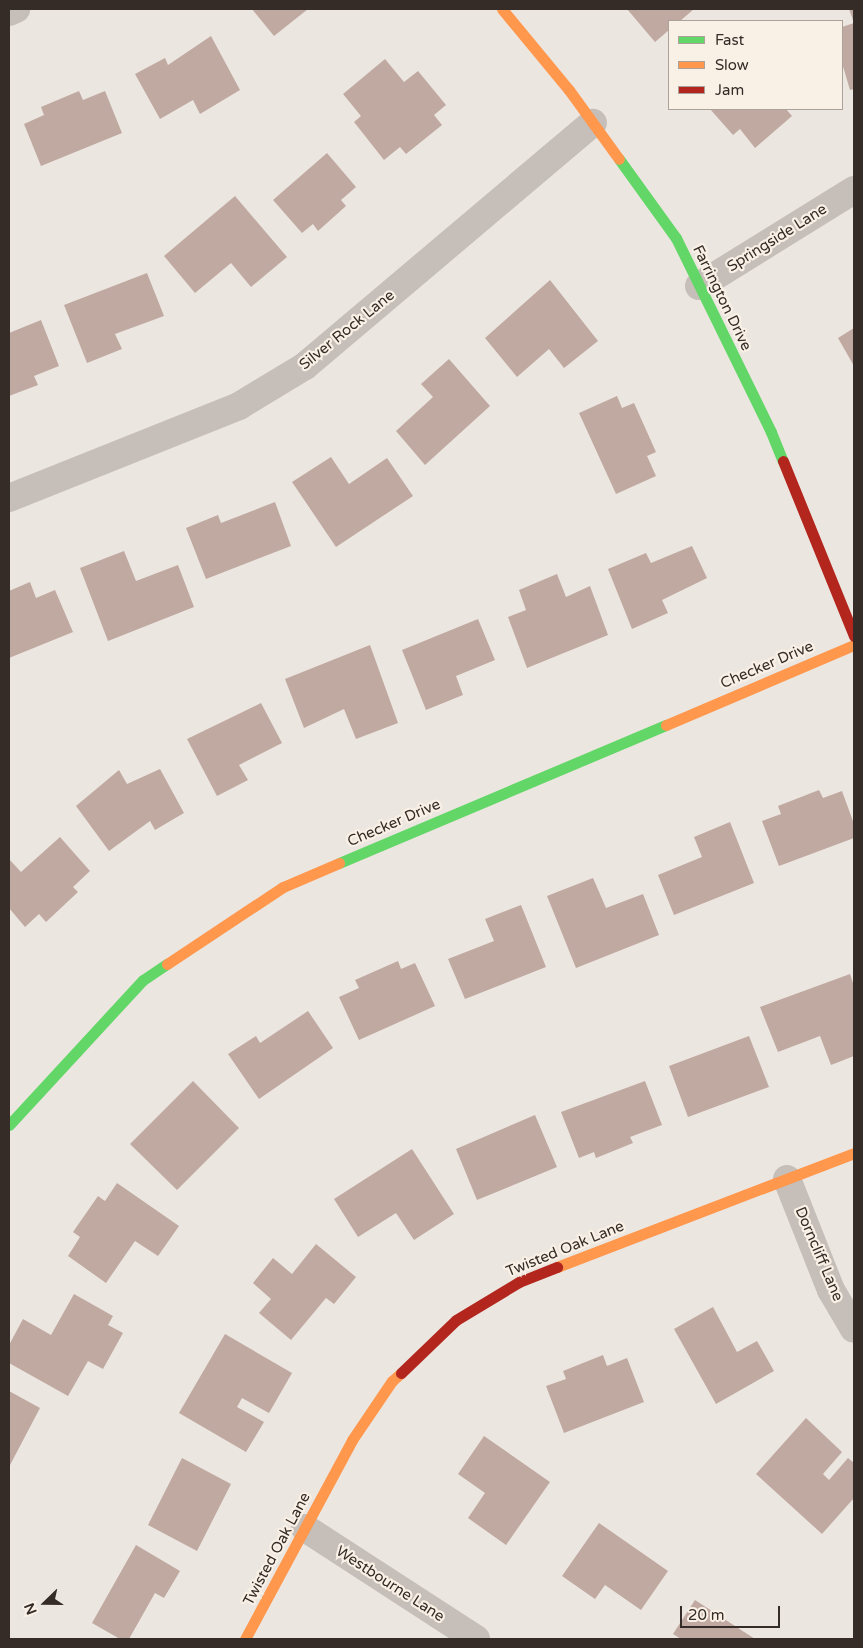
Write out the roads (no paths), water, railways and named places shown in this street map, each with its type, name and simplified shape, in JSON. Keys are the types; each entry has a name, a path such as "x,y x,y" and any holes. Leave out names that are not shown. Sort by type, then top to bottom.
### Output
{"street":[{"path":"9,12 16,9"},
{"name":"Farrington Drive","path":"502,9 569,90 676,238 771,432 854,636"},
{"name":"Silver Rock Lane","path":"9,498 239,406 305,366 593,124"},
{"name":"Springside Lane","path":"700,286 854,190"},
{"name":"Checker Drive","path":"9,1124 143,980 283,887 854,645"},
{"name":"Twisted Oak Lane","path":"245,1639 352,1440 392,1381 456,1320 519,1282 854,1153"},
{"name":"Dorncliff Lane","path":"787,1178 831,1290 854,1329"},
{"name":"Westbourne Lane","path":"305,1528 476,1639"}]}
